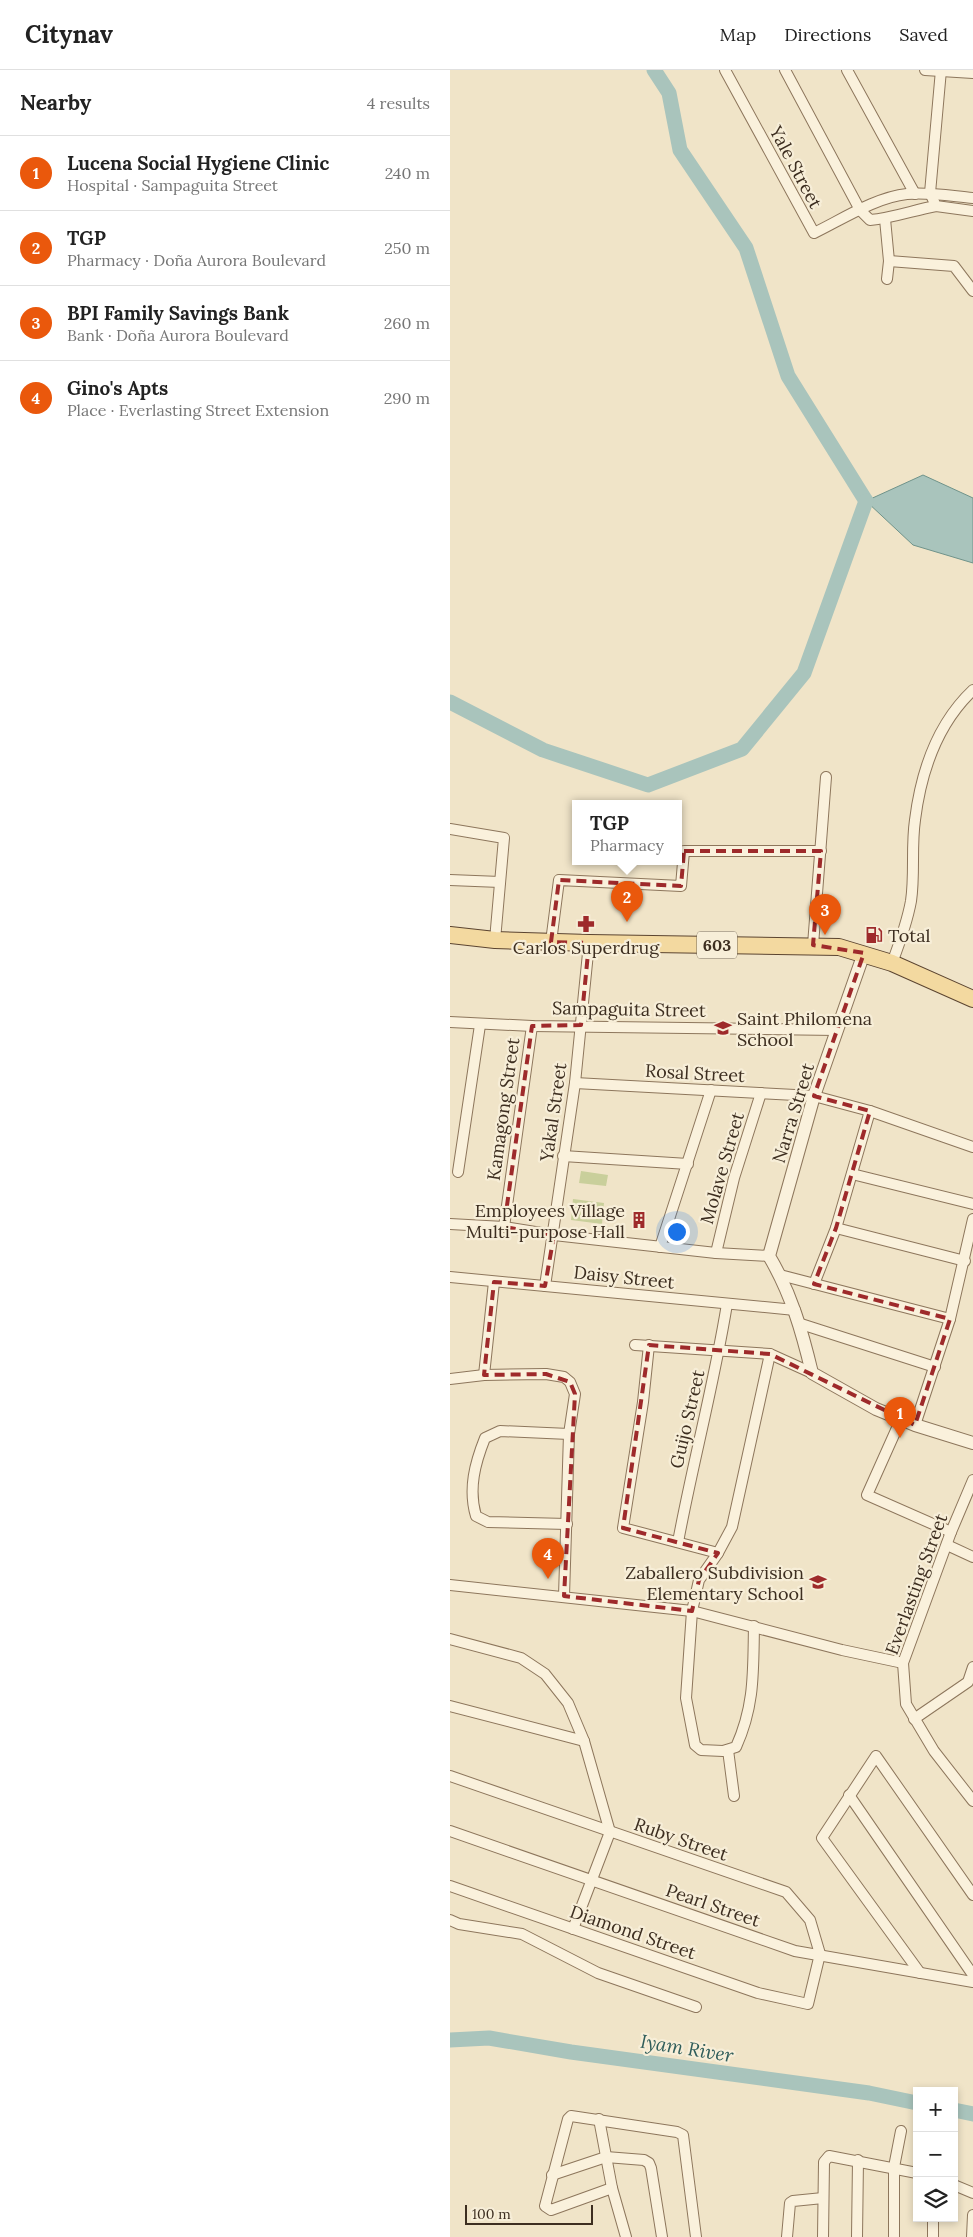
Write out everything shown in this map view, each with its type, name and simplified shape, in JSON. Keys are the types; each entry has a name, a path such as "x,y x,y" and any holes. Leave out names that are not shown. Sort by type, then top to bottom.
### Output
{"main road":[{"name":"603","path":"450,935 494,940 551,942 693,946 839,946 892,963 973,999"}],"street":[{"name":"Yale Street","path":"725,70 814,234 860,210"},
{"path":"784,70 860,210 870,220 885,219 916,209 936,206 973,211"},
{"path":"847,70 915,194"},
{"path":"925,70 973,72"},
{"path":"936,206 930,194 941,71"},
{"path":"860,210 884,199 915,194 973,198"},
{"path":"885,219 889,260 887,279"},
{"path":"889,260 954,266 972,288"},
{"path":"892,963 907,924 911,898 915,820 922,785 936,740 959,704 973,690"},
{"path":"813,945 826,777"},
{"path":"450,829 504,838 494,940"},
{"path":"551,942 559,880 680,886 684,851 821,851"},
{"path":"450,880 500,882"},
{"name":"Yakal Street","path":"545,1286 554,1235 562,1156 575,1083 589,943"},
{"name":"Narra Street","path":"769,1256 814,1096 864,953"},
{"name":"Sampaguita Street","path":"450,1022 480,1025 837,1030"},
{"path":"458,1172 480,1025"},
{"name":"Kamagong Street","path":"504,1227 532,1026"},
{"name":"Rosal Street","path":"575,1083 814,1096 870,1111 973,1146"},
{"path":"660,1247 711,1090"},
{"name":"Molave Street","path":"716,1253 734,1178 761,1093"},
{"path":"814,1284 836,1228 870,1111"},
{"path":"562,1156 688,1164"},
{"path":"852,1174 973,1204"},
{"path":"915,1425 950,1319 965,1261 973,1219"},
{"path":"450,1224 504,1227 554,1235 660,1247 769,1256 780,1275 801,1324 812,1373"},
{"path":"836,1228 965,1261"},
{"path":"780,1275 950,1319"},
{"name":"Daisy Street","path":"450,1277 795,1310"},
{"path":"484,1375 494,1282"},
{"name":"Guijo Street","path":"678,1542 692,1466 719,1350 727,1304"},
{"path":"801,1324 935,1367"},
{"path":"635,1345 770,1354 812,1373 860,1401 901,1419 973,1443"},
{"path":"649,1345 643,1402 623,1528 718,1553"},
{"path":"754,1626 752,1701 736,1748 728,1750 701,1750 695,1745 686,1698 692,1611 699,1580 718,1553 732,1527 770,1354"},
{"path":"450,1379 484,1375 546,1374 564,1377 570,1382 574,1394 569,1434 564,1596"},
{"path":"901,1419 866,1495 951,1532"},
{"path":"567,1524 488,1522 476,1516 473,1504 473,1479 476,1459 485,1438 500,1431 569,1434"},
{"name":"Everlasting Street","path":"973,1480 951,1532 903,1662 906,1704 934,1750 973,1801"},
{"path":"947,1545 973,1557"},
{"path":"450,1585 692,1611 842,1650 903,1662"},
{"path":"450,1639 520,1658 545,1674 568,1703 584,1741 610,1832 574,1929"},
{"path":"914,1718 970,1685 973,1667"},
{"path":"450,1706 584,1741"},
{"path":"728,1750 734,1796"},
{"path":"920,1973 822,1838 876,1756 973,1895"},
{"name":"Ruby Street","path":"450,1776 786,1892 810,1920 820,1954 808,2004"},
{"path":"849,1795 973,1975"},
{"name":"Pearl Street","path":"450,1831 795,1950 973,1982"},
{"name":"Diamond Street","path":"450,1886 758,1993 808,2004"},
{"path":"450,1920 467,1925 522,1934 598,1973 696,2007"},
{"path":"612,2188 551,2210 545,2206 552,2175 568,2120 571,2116 676,2132 683,2135 696,2237"},
{"path":"599,2119 612,2188 626,2237"},
{"path":"894,2237 894,2167 901,2131"},
{"path":"823,2237 824,2162 826,2158 829,2156 858,2160 913,2172"},
{"path":"552,2175 606,2157 644,2160 649,2163 662,2237"},
{"path":"857,2237 858,2160"},
{"path":"958,2187 973,2193"},
{"path":"787,2237 790,2203 793,2201 823,2198"},
{"path":"972,2237 973,2216"},
{"path":"933,2222 933,2237"}],"highlighted area":[{"path":"684,851 821,851 813,945 864,953 814,1096 870,1111 836,1228 814,1284 950,1319 915,1425 770,1354 649,1345 623,1528 718,1553 699,1580 692,1611 564,1596 575,1394 570,1382 546,1374 484,1375 494,1282 545,1286 554,1235 504,1227 532,1026 581,1025 589,943 551,942 559,880 681,886"}],"green space":[{"path":"581,1171 608,1175 606,1186 579,1183"},
{"path":"573,1199 604,1203 602,1224 571,1220"}],"water":[{"path":"923,475 973,498 973,563 913,545 866,501"}],"waterway":[{"path":"654,70 669,93 680,150 746,248 788,376 866,501"},
{"path":"450,702 543,750 648,785 742,749 804,673 866,501"},
{"name":"Iyam River","path":"450,2040 489,2038 571,2052 869,2093 913,2102"},
{"name":"Iyam River","path":"958,2111 973,2114"}],"place":[{"name":"TGP","path":"627,922"},
{"name":"Carlos Superdrug","path":"586,924"},
{"name":"BPI Family Savings Bank","path":"825,935"},
{"name":"Total","path":"874,935"},
{"name":"Saint Philomena School","path":"723,1028"},
{"name":"Employees Village Multi-purpose Hall","path":"639,1220"},
{"name":"Lucena Social Hygiene Clinic","path":"900,1438"},
{"name":"Gino's Apts","path":"548,1579"},
{"name":"Zaballero Subdivision Elementary School","path":"818,1582"}]}
